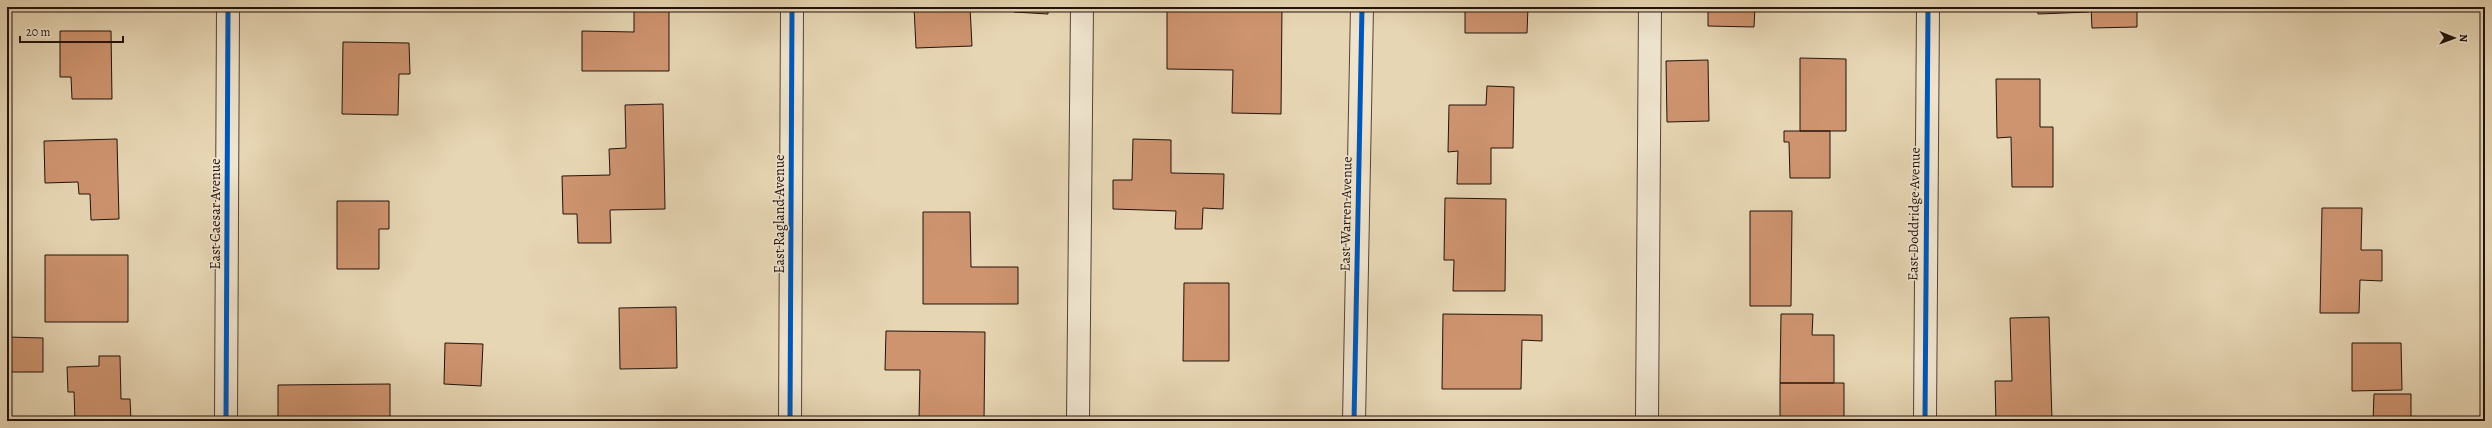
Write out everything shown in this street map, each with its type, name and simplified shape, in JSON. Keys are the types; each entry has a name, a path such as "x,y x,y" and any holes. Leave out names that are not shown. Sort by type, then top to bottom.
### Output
{"street":[{"name":"East Caesar Avenue","path":"226,421 228,7"},
{"name":"East Ragland Avenue","path":"790,421 792,7"},
{"path":"1078,421 1082,7"},
{"name":"East Warren Avenue","path":"1354,421 1362,7"},
{"path":"1647,421 1650,7"},
{"name":"East Doddridge Avenue","path":"1925,421 1928,7"}],"building":[{"path":"634,7 669,7 669,71 582,71 582,31 634,32"},
{"path":"914,7 970,7 972,46 916,48"},
{"path":"1014,7 1048,7 1048,14 1014,12"},
{"path":"1167,7 1282,7 1281,114 1232,113 1233,70 1167,69"},
{"path":"1465,7 1528,7 1527,33 1465,33"},
{"path":"1708,7 1755,7 1754,27 1708,26"},
{"path":"1755,7 1808,7 1808,10 1755,9"},
{"path":"2037,7 2088,7 2089,12 2038,14"},
{"path":"2091,7 2137,7 2137,27 2092,28"},
{"path":"60,31 111,31 112,99 72,99 71,77 60,77"},
{"path":"343,42 409,43 410,74 399,74 398,115 342,114"},
{"path":"1800,58 1846,59 1846,131 1800,131"},
{"path":"1708,60 1709,121 1667,122 1666,61"},
{"path":"1996,79 2040,79 2040,127 2053,127 2053,187 2012,187 2011,137 1997,138"},
{"path":"1487,86 1514,87 1513,148 1491,148 1491,184 1457,184 1458,151 1448,152 1449,105 1486,105"},
{"path":"663,104 665,209 610,210 611,243 578,243 577,214 563,214 562,176 610,175 609,149 626,148 625,105"},
{"path":"1784,131 1830,131 1830,178 1790,178 1789,142 1784,142"},
{"path":"117,139 119,219 91,220 90,194 79,194 78,182 45,183 44,141"},
{"path":"1133,139 1171,140 1171,173 1224,174 1223,209 1203,208 1202,229 1175,229 1176,211 1113,209 1113,180 1132,180"},
{"path":"1445,198 1506,199 1505,291 1453,291 1454,260 1444,260"},
{"path":"337,201 389,201 389,229 379,229 379,269 337,269"},
{"path":"2322,208 2362,208 2361,250 2382,250 2382,281 2360,280 2359,313 2320,313"},
{"path":"1750,211 1792,211 1791,306 1750,306"},
{"path":"923,212 970,212 971,267 1018,267 1018,304 923,304"},
{"path":"45,255 128,255 128,322 45,322"},
{"path":"1184,283 1229,283 1229,361 1183,361"},
{"path":"676,307 677,368 620,369 619,308"},
{"path":"1443,314 1542,315 1542,341 1522,340 1521,389 1442,389"},
{"path":"1781,314 1813,314 1812,335 1834,335 1834,383 1780,383"},
{"path":"2049,317 2052,421 1996,421 1995,381 2012,381 2010,318"},
{"path":"886,331 985,332 984,421 919,421 920,370 885,370"},
{"path":"7,337 43,338 43,372 7,372"},
{"path":"445,343 483,344 481,386 444,384"},
{"path":"2352,343 2401,343 2402,390 2352,391"},
{"path":"99,356 120,356 121,399 130,399 131,421 75,421 74,392 68,392 67,367 99,366"},
{"path":"1780,383 1844,383 1844,421 1780,421"},
{"path":"390,384 390,421 278,421 278,385"},
{"path":"2374,394 2411,394 2411,421 2373,421"}],"cycle path":[{"path":"226,421 228,7"},
{"path":"790,421 792,7"},
{"path":"1354,421 1362,7"},
{"path":"1925,421 1928,7"}]}
